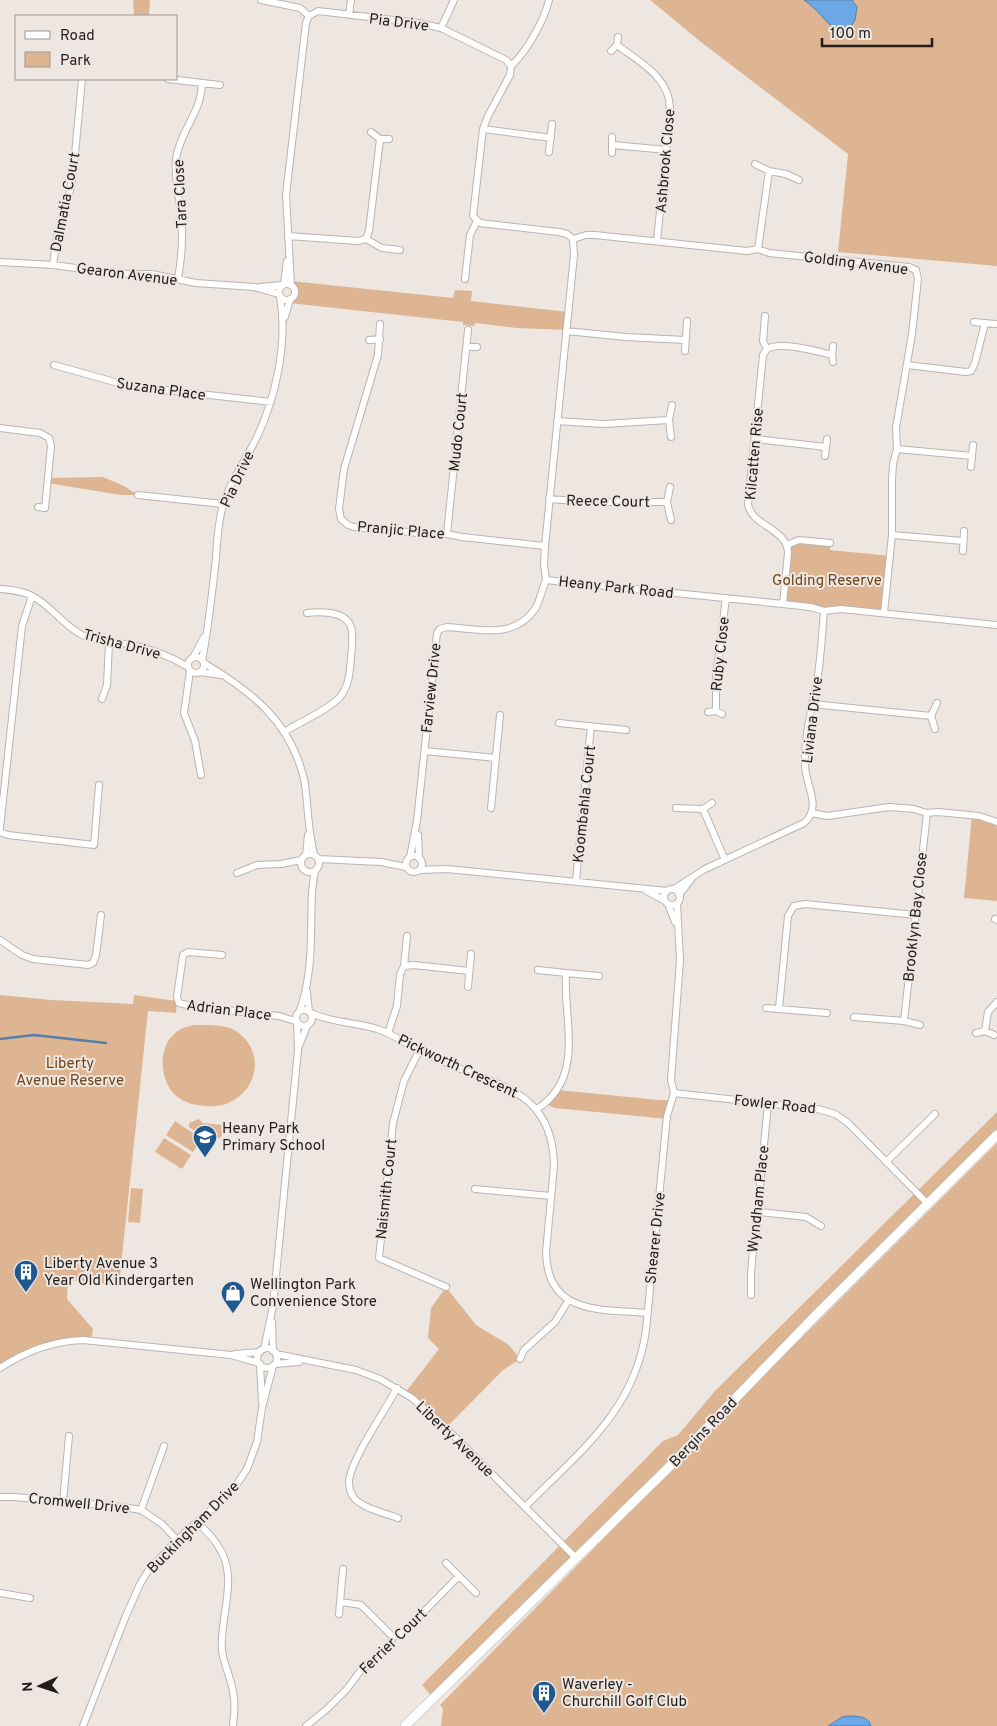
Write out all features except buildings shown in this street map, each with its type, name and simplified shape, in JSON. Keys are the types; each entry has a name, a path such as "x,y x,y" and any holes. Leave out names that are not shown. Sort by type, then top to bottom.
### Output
{"main road":[{"name":"Bergins Road","path":"406,1726 676,1460 818,1313 997,1135"}],"street":[{"path":"262,0 296,6 309,16 306,21 286,196 294,293 290,299 284,299 280,296 279,289 283,285 289,249"},
{"path":"349,16 351,0"},
{"path":"441,28 454,0"},
{"path":"549,0 544,15 522,54 511,66 510,75 483,129 473,210 477,221 484,224 564,233 573,240"},
{"name":"Pia Drive","path":"309,16 318,12 419,23 441,28 486,49 506,60 511,66"},
{"path":"611,51 617,45 618,37"},
{"name":"Ashbrook Close","path":"617,45 655,74 667,90 670,105 657,241"},
{"name":"Dalmatia Court","path":"53,265 57,237 70,191 82,80"},
{"path":"175,80 220,85"},
{"name":"Tara Close","path":"178,278 181,263 182,236 176,160 180,142 201,101 202,84"},
{"path":"549,152 552,124"},
{"path":"483,129 551,138"},
{"path":"371,132 380,139 389,139"},
{"path":"612,137 612,153"},
{"path":"366,239 369,231 380,139"},
{"path":"613,145 667,150"},
{"path":"755,164 769,171 786,174 799,180"},
{"path":"758,249 769,171"},
{"path":"465,279 470,235 477,221"},
{"name":"Golding Avenue","path":"573,240 590,235 747,251 758,249 769,253 909,267 916,270 918,279 916,303 895,435 892,535 884,613"},
{"path":"288,236 358,241 366,239 382,248 400,250"},
{"name":"Heany Park Road","path":"573,240 574,256 545,546 544,564 546,580 810,607 824,612 841,609 997,625"},
{"name":"Gearon Avenue","path":"0,262 53,265 109,273 141,273 178,278 196,283 254,287 283,285"},
{"path":"283,285 292,286"},
{"name":"Gearon Avenue","path":"254,287 280,296"},
{"name":"Pia Drive","path":"280,296 282,333"},
{"name":"Pia Drive","path":"203,661 223,504 230,486 257,436 271,402 277,374 282,333 290,299"},
{"name":"Kilcatten Rise","path":"765,316 763,341 767,349 763,355 748,500 750,511 787,544"},
{"path":"685,351 687,321"},
{"path":"974,322 995,324"},
{"path":"907,365 971,371 975,363 985,323"},
{"name":"Pranjic Place","path":"380,324 378,356 345,463 340,516 344,522 354,527 447,534 545,546"},
{"name":"Mudo Court","path":"447,534 468,330"},
{"path":"566,332 685,340"},
{"path":"368,340 380,339"},
{"path":"767,349 775,346 814,350 832,355"},
{"path":"833,346 832,355 834,362"},
{"path":"467,347 477,348"},
{"name":"Suzana Place","path":"54,365 129,386 271,402"},
{"path":"671,437 669,420 672,405"},
{"path":"557,421 610,424 669,420"},
{"path":"0,428 40,433 49,438 51,446 45,508"},
{"path":"755,439 826,446"},
{"path":"825,456 827,439"},
{"path":"971,467 973,445"},
{"path":"896,449 972,456"},
{"name":"Reece Court","path":"670,487 667,502 671,520"},
{"path":"138,495 223,504"},
{"name":"Reece Court","path":"549,499 591,502 667,502"},
{"path":"963,551 964,531"},
{"path":"892,535 963,541"},
{"path":"783,604 788,555 787,544 799,540 830,543"},
{"name":"Farview Drive","path":"408,858 417,821 438,631 447,627 496,631 513,627 522,622 534,610 546,580"},
{"name":"Trisha Drive","path":"0,589 32,596 74,630 89,638 133,646 168,657 189,669"},
{"path":"0,828 22,626 32,596"},
{"name":"Ruby Close","path":"708,712 719,712 716,677 726,598"},
{"path":"284,732 338,700 345,689 350,674 352,630 348,621 340,615 317,611 307,613"},
{"name":"Liviana Drive","path":"812,813 813,799 805,771 805,761 824,612"},
{"name":"Pia Drive","path":"192,658 208,629"},
{"path":"102,699 107,685 109,643"},
{"name":"Trisha Drive","path":"168,657 192,658"},
{"path":"0,1368 40,1346 69,1340 92,1340 231,1355 260,1364 264,1368 274,1365 277,1359 274,1352 272,1314 298,1050 297,1017 306,983 312,934 311,893 316,869 316,857 308,824 304,780 296,754 284,732 259,701 198,657 192,658 189,669 184,713 195,741 201,775"},
{"path":"188,689 204,668 203,661"},
{"path":"189,669 199,673 224,676"},
{"path":"935,729 932,716 937,702"},
{"path":"812,704 932,716"},
{"path":"491,808 500,715"},
{"name":"Koombahla Court","path":"559,723 626,730"},
{"name":"Koombahla Court","path":"576,881 591,726"},
{"path":"425,751 496,758"},
{"path":"0,832 8,835 94,845 100,785"},
{"path":"676,808 703,809 712,803"},
{"path":"667,903 664,897 670,890 694,875 804,823 812,813 826,816 889,807 914,809 927,813 972,815 985,817 997,822"},
{"path":"703,809 726,860"},
{"name":"Brooklyn Bay Close","path":"904,1020 927,813"},
{"name":"Farview Drive","path":"417,821 420,859"},
{"path":"308,824 304,870 311,893"},
{"path":"381,862 414,856 447,869"},
{"path":"237,873 257,866 281,864 304,857 316,857 345,861 381,862 406,867 412,872 447,869 642,889 670,890 677,892 679,895"},
{"path":"406,867 408,858"},
{"path":"419,870 421,866 420,859"},
{"path":"281,864 304,870 316,869 345,861"},
{"path":"642,889 673,905 677,903 679,895 694,875"},
{"name":"Shearer Drive","path":"667,903 677,928"},
{"name":"Shearer Drive","path":"525,1507 598,1433 621,1403 640,1361 645,1337 667,1116 674,1093 671,1080 680,960 677,903"},
{"path":"779,1008 788,916 794,906 802,904 916,915"},
{"path":"0,940 22,955 33,959 88,965 92,963 96,955 101,915"},
{"path":"388,1033 397,1006 400,974 404,966 407,936"},
{"name":"Adrian Place","path":"222,955 188,952 183,955 177,998 180,1003 191,1006 297,1017"},
{"path":"468,987 472,954"},
{"path":"404,966 414,965 469,971"},
{"path":"538,970 599,976"},
{"path":"537,1109 554,1096 565,1076 570,1026 565,998 566,973"},
{"path":"298,1050 312,1018 306,983"},
{"path":"985,1032 988,1012 997,1002"},
{"path":"766,1008 827,1014"},
{"path":"297,1017 305,1010 310,1012"},
{"name":"Pickworth Crescent","path":"310,1012 332,1021 365,1025 388,1033 418,1051 474,1076 512,1090 537,1109 548,1126 552,1138 554,1166 546,1267 554,1286 568,1301"},
{"path":"297,1017 302,1026 308,1025"},
{"path":"854,1017 904,1020 920,1025"},
{"name":"Pickworth Crescent","path":"308,1025 332,1021"},
{"path":"976,1033 985,1032 994,1035"},
{"name":"Naismith Court","path":"418,1051 404,1081 393,1123 379,1258 446,1287"},
{"name":"Fowler Road","path":"674,1093 818,1109 835,1114 847,1122 928,1204"},
{"name":"Wyndham Place","path":"751,1295 755,1227 759,1212 768,1104"},
{"path":"886,1162 935,1114"},
{"path":"475,1189 551,1196"},
{"path":"759,1212 806,1217 821,1226"},
{"path":"520,1359 524,1350 555,1322 568,1301 592,1308 647,1313"},
{"path":"260,1364 258,1359 272,1314"},
{"path":"231,1355 262,1351 274,1352"},
{"name":"Liberty Avenue","path":"274,1352 310,1362 356,1370 380,1379 412,1398 431,1413 576,1557"},
{"name":"Liberty Avenue","path":"274,1365 310,1362"},
{"name":"Buckingham Drive","path":"260,1364 262,1408"},
{"name":"Buckingham Drive","path":"83,1726 140,1584 159,1558 232,1491 247,1469 257,1442 262,1408 274,1365"},
{"path":"396,1388 356,1459 349,1481 352,1495 356,1500 398,1518"},
{"path":"63,1502 69,1436"},
{"path":"141,1510 164,1446"},
{"name":"Cromwell Drive","path":"0,1497 14,1496 141,1510 162,1524 177,1540"},
{"path":"198,1523 218,1546 226,1562 227,1588 222,1644 224,1661 233,1691 235,1709 233,1726"},
{"path":"446,1562 476,1593"},
{"path":"339,1614 343,1569"},
{"name":"Ferrier Court","path":"306,1726 347,1689 361,1670 389,1647 393,1637 405,1631 459,1576"},
{"path":"0,1592 30,1598"},
{"path":"341,1602 361,1605 393,1637"}],"green space":[{"path":"133,0 150,0 149,15 134,15"},
{"path":"650,0 997,0 997,266 838,252 848,154 706,46"},
{"path":"291,281 453,298 455,290 472,291 471,301 568,312 566,330 517,328 475,323 474,326 463,325 463,322 289,303 294,293"},
{"path":"103,477 124,486 138,495 121,495 47,483 48,478"},
{"name":"Golding Reserve","path":"794,542 830,543 830,550 891,556 884,613 783,604 788,548"},
{"path":"972,815 997,822 997,901 964,898"},
{"name":"Liberty Avenue Reserve","path":"0,995 51,1000 133,1004 134,995 177,1001 176,1013 148,1011 119,1285 68,1280 67,1299 93,1329 91,1340 59,1342 0,1368"},
{"path":"195,1025 227,1027 245,1038 251,1047 255,1066 253,1076 243,1093 227,1104 208,1106 182,1100 169,1087 165,1078 163,1059 168,1041 179,1030"},
{"path":"558,1090 671,1100 667,1119 555,1108 545,1104"},
{"path":"997,1112 997,1135 434,1699 422,1685 663,1441 678,1435 715,1391"},
{"path":"199,1119 203,1123 223,1125 220,1138 210,1138 202,1128 198,1133 189,1127 189,1123"},
{"path":"175,1121 202,1139 193,1152 166,1135"},
{"path":"164,1138 191,1155 182,1169 155,1152"},
{"path":"997,1143 997,1726 441,1726 443,1709 440,1705 792,1347"},
{"path":"131,1188 143,1189 140,1223 128,1222"},
{"path":"446,1287 476,1325 509,1345 520,1359 503,1370 446,1428 405,1393 439,1349 428,1338 431,1308"}],"water":[{"path":"804,0 852,0 857,7 855,20 848,31 838,33"},
{"path":"842,1717 865,1718 871,1726 828,1726"}],"waterway":[{"path":"0,1039 34,1035 106,1043"}],"place":[{"name":"Heany Park Primary School","path":"205,1158"},
{"name":"Liberty Avenue 3 Year Old Kindergarten","path":"26,1293"},
{"name":"Wellington Park Convenience Store","path":"233,1314"},
{"name":"Waverley - Churchill Golf Club","path":"544,1714"}]}
